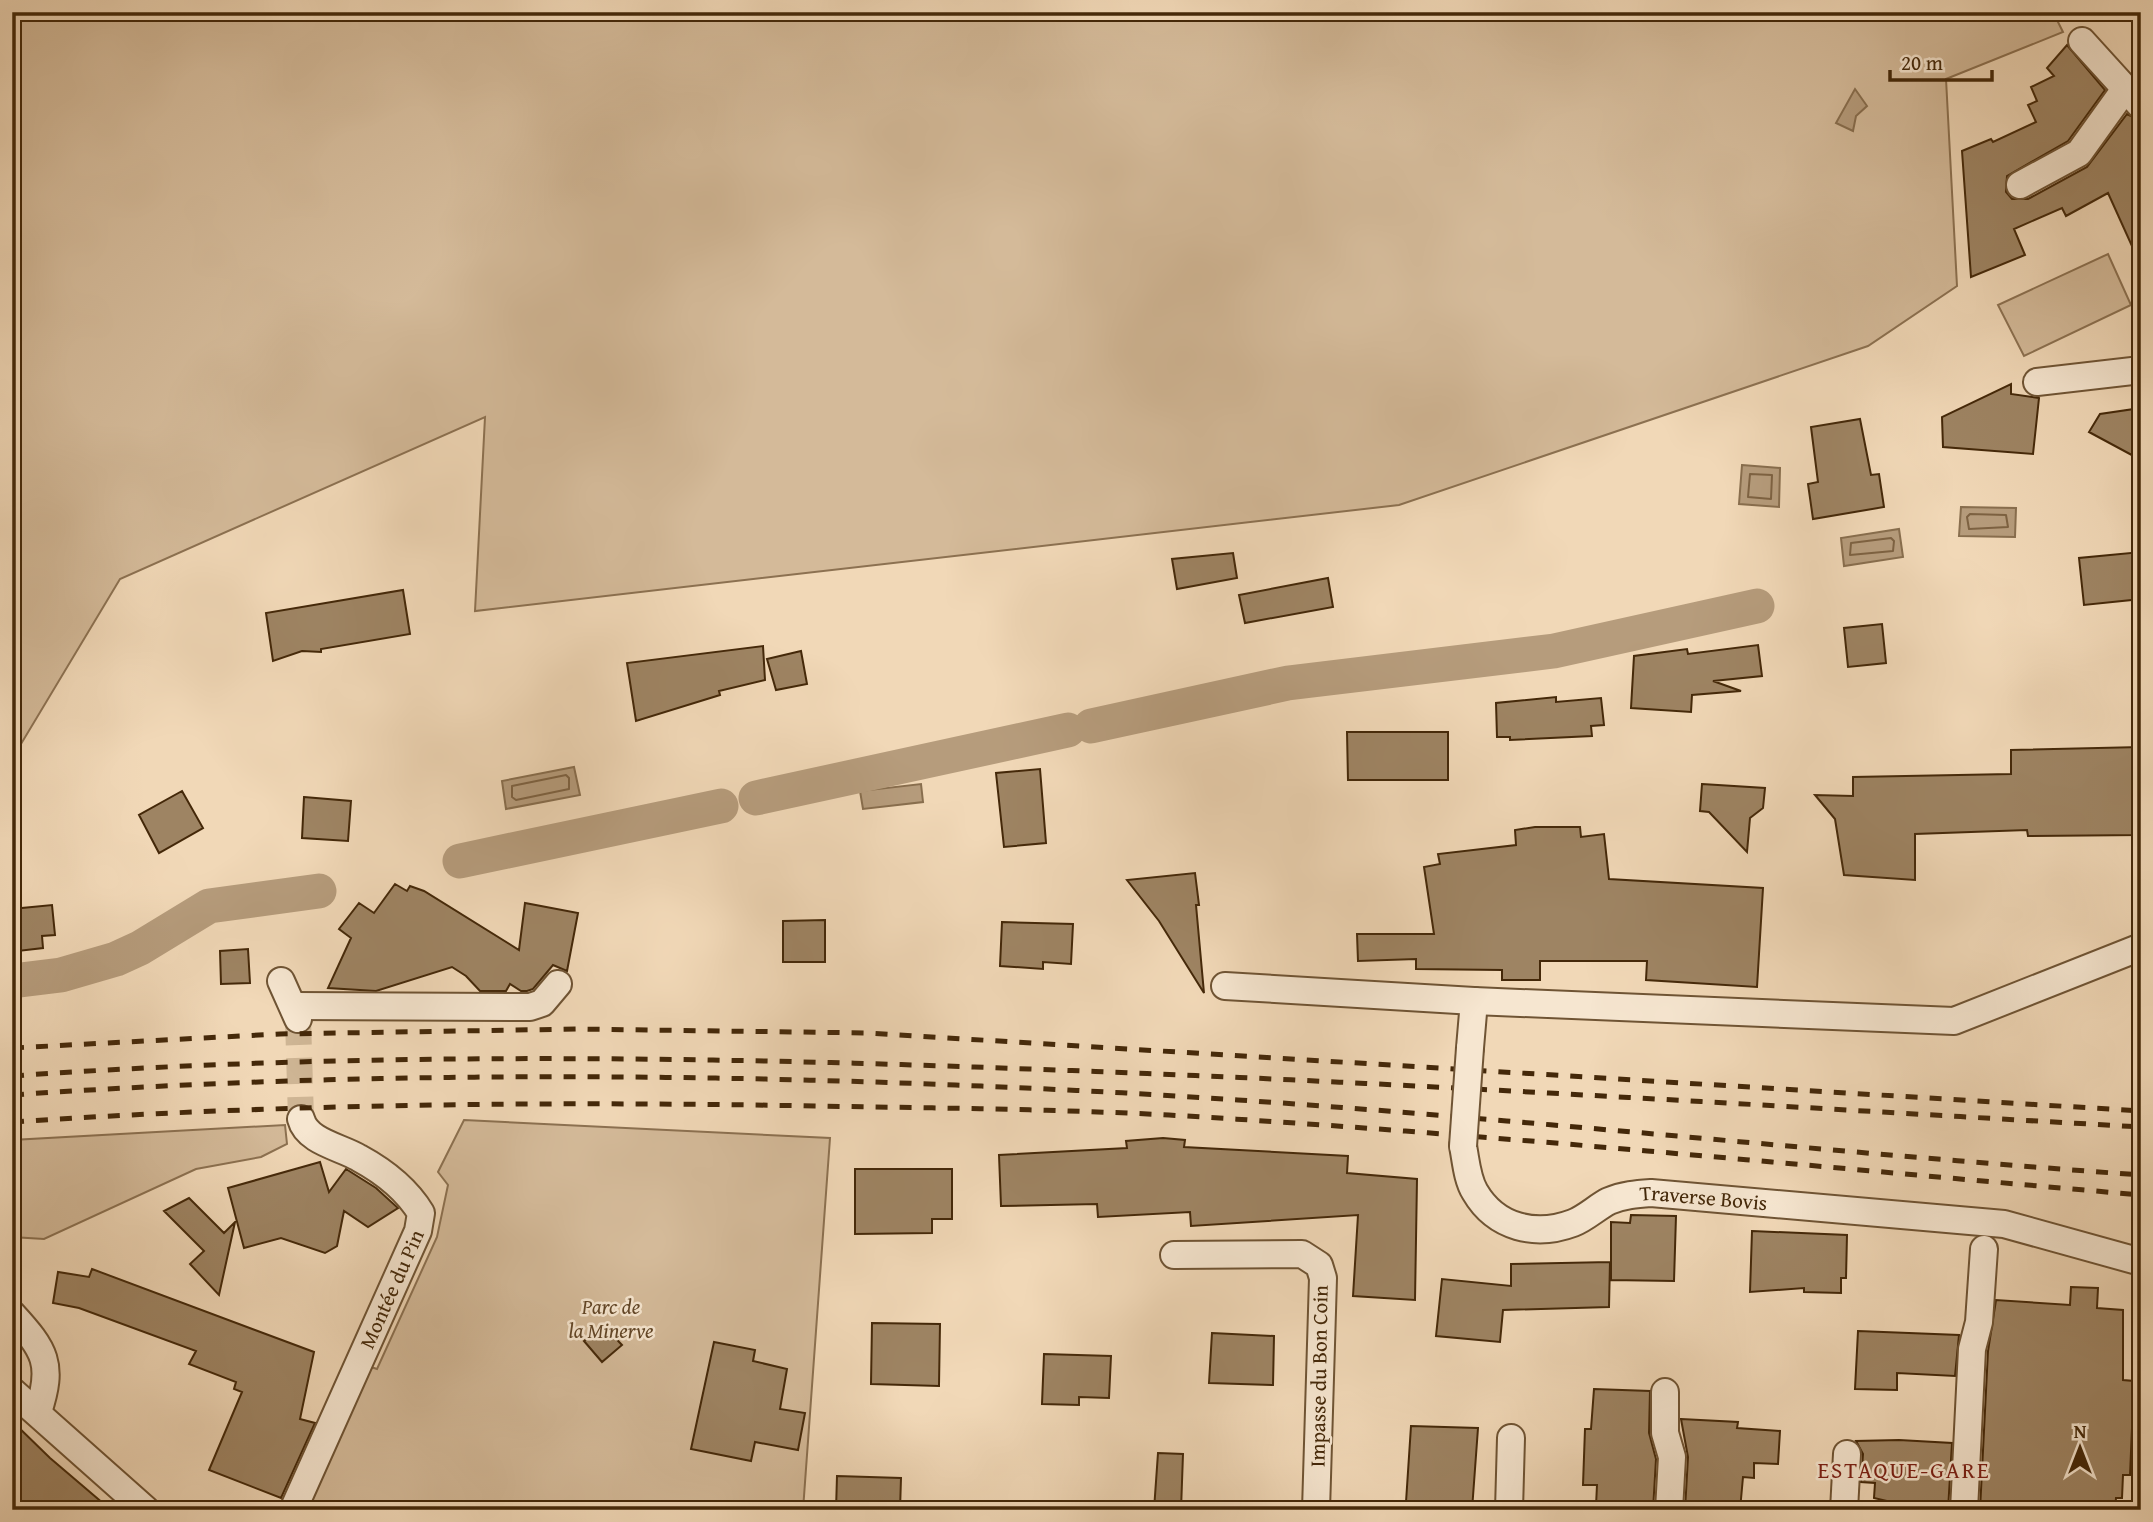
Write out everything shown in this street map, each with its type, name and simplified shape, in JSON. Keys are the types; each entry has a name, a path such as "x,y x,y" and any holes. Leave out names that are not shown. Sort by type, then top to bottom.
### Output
{"street":[{"path":"2020,185 2079,153 2133,98 2082,41"},
{"path":"2037,382 2141,370"},
{"path":"1225,986 1474,1001 1954,1021 2141,947"},
{"path":"281,981 296,1013 530,1007 542,1003 558,984"},
{"name":"Traverse Bovis","path":"1474,1001 1463,1146 1474,1191 1484,1204 1512,1226 1530,1230 1565,1226 1610,1200 1651,1193 2004,1224 2141,1262"},
{"name":"Montée du Pin","path":"293,1510 418,1231 422,1213 410,1195 360,1158 310,1134 301,1119"},
{"path":"1964,1510 1972,1349 1979,1322 1984,1249"},
{"name":"Impasse du Bon Coin","path":"1174,1255 1302,1254 1319,1265 1323,1278 1316,1510"},
{"path":"12,1314 38,1343 45,1364 47,1385 38,1412"},
{"path":"12,1391 146,1510"},
{"path":"1665,1392 1665,1433 1671,1457 1669,1510"},
{"path":"1508,1510 1511,1438"},
{"path":"1844,1510 1847,1454"}],"green space":[{"path":"12,12 2053,12 2063,32 1946,79 1957,286 1868,346 1399,505 475,611 485,417 120,579 12,759"},
{"path":"2108,254 2131,305 2024,356 1998,305"},
{"name":"Parc de la Minerve","path":"464,1120 830,1138 803,1510 300,1510 365,1365 377,1369 437,1237 448,1185 438,1172"},
{"path":"285,1125 287,1144 261,1157 196,1169 44,1239 12,1237 12,1140"}],"water":[{"path":"1855,89 1867,106 1856,116 1853,131 1836,123"},
{"path":"1742,465 1780,468 1779,507 1739,504"},
{"path":"1961,507 2016,508 2015,537 1959,536"},
{"path":"1899,529 1903,557 1844,566 1841,538"},
{"path":"574,767 580,795 506,809 502,781"},
{"path":"921,784 923,802 863,809 860,791"}],"building":[{"path":"2067,45 2105,90 2068,141 2007,176 2006,192 2012,199 2028,199 2087,167 2127,114 2141,121 2141,266 2108,193 2066,216 2062,208 2014,229 2025,255 1971,277 1962,151 1991,139 1993,142 2036,122 2028,105 2037,101 2031,87 2054,76 2047,68"},
{"path":"2011,384 2011,394 2039,398 2033,454 1943,447 1942,417"},
{"path":"2141,408 2141,460 2089,432 2100,414"},
{"path":"1860,419 1871,475 1879,474 1884,507 1813,519 1808,484 1818,482 1811,427"},
{"path":"2141,552 2141,599 2084,605 2079,558"},
{"path":"1233,553 1237,578 1177,589 1172,559"},
{"path":"1328,578 1333,607 1245,623 1239,595"},
{"path":"403,590 410,634 321,649 321,652 302,651 273,661 266,613"},
{"path":"1882,624 1886,663 1848,667 1844,628"},
{"path":"1758,645 1762,676 1713,681 1741,691 1692,695 1691,712 1631,708 1634,656 1687,649 1688,654"},
{"path":"763,646 765,680 719,691 720,695 636,721 627,663"},
{"path":"801,651 807,684 776,690 767,659"},
{"path":"1556,697 1556,702 1601,698 1604,725 1591,726 1592,736 1510,740 1510,737 1497,737 1496,703"},
{"path":"1347,732 1448,732 1448,780 1348,780"},
{"path":"2141,747 2141,835 2028,836 2027,830 1915,834 1915,880 1844,875 1835,819 1815,795 1853,796 1853,777 2011,774 2011,750"},
{"path":"1040,769 1046,843 1004,847 996,773"},
{"path":"1702,784 1765,788 1763,808 1750,818 1747,852 1709,812 1700,811"},
{"path":"182,791 203,828 159,853 139,815"},
{"path":"304,797 351,801 348,841 302,838"},
{"path":"1580,827 1581,837 1604,834 1609,879 1763,888 1757,987 1646,980 1647,961 1540,961 1540,980 1502,980 1502,970 1416,969 1416,959 1358,961 1357,934 1434,934 1424,867 1440,864 1438,854 1516,845 1515,830"},
{"path":"1195,873 1204,993 1159,921 1127,880"},
{"path":"395,884 407,891 410,886 424,891 519,950 525,903 578,913 567,971 553,965 533,989 527,991 521,991 510,984 506,991 480,991 466,976 452,967 376,991 328,988 351,938 339,929 359,903 374,913"},
{"path":"52,905 55,935 42,936 43,948 18,951 16,938 12,939 12,909"},
{"path":"825,920 825,962 783,962 783,921"},
{"path":"1002,922 1073,924 1071,964 1043,962 1043,969 1000,966"},
{"path":"248,949 250,983 221,984 220,951"},
{"path":"1163,1138 1185,1140 1184,1147 1348,1156 1347,1173 1417,1179 1415,1300 1353,1296 1358,1215 1191,1226 1190,1212 1098,1217 1097,1204 1001,1206 999,1155 1127,1148 1126,1141"},
{"path":"320,1162 329,1192 346,1169 376,1188 398,1208 368,1227 344,1211 337,1246 325,1253 281,1238 244,1248 228,1188"},
{"path":"855,1169 952,1169 952,1219 932,1219 932,1233 855,1234"},
{"path":"189,1198 224,1233 235,1222 219,1295 190,1264 204,1251 164,1211"},
{"path":"1631,1215 1676,1216 1674,1281 1611,1280 1611,1222 1630,1223"},
{"path":"1752,1231 1847,1235 1846,1278 1841,1278 1841,1293 1804,1292 1804,1288 1750,1292"},
{"path":"1610,1262 1609,1307 1503,1310 1500,1342 1436,1336 1442,1279 1511,1286 1511,1264"},
{"path":"92,1269 314,1352 300,1419 315,1423 281,1498 209,1470 242,1392 234,1389 236,1382 189,1364 196,1351 79,1308 53,1303 58,1272 89,1277"},
{"path":"2071,1287 2098,1288 2097,1308 2123,1310 2123,1380 2134,1381 2130,1475 2123,1475 2122,1498 2116,1498 2115,1510 1980,1510 1988,1351 1996,1300 2070,1305"},
{"path":"872,1323 940,1324 939,1386 871,1384"},
{"path":"603,1325 622,1345 602,1362 584,1341"},
{"path":"1858,1331 1959,1335 1955,1376 1897,1373 1897,1390 1855,1389"},
{"path":"1212,1333 1274,1336 1273,1385 1209,1383"},
{"path":"714,1342 755,1350 753,1361 787,1369 780,1409 805,1413 798,1450 755,1442 751,1461 691,1449"},
{"path":"1044,1354 1111,1356 1109,1398 1079,1397 1079,1405 1042,1404"},
{"path":"1594,1389 1650,1391 1649,1433 1656,1459 1653,1510 1601,1510 1596,1506 1597,1485 1583,1485 1585,1429 1591,1429"},
{"path":"1681,1419 1738,1422 1737,1428 1780,1431 1778,1464 1754,1463 1754,1478 1743,1477 1740,1510 1685,1510 1688,1457"},
{"path":"12,1421 50,1458 111,1510 12,1510"},
{"path":"1411,1426 1478,1428 1472,1510 1415,1510 1415,1503 1406,1502"},
{"path":"1856,1441 1952,1443 1948,1510 1886,1510 1887,1501 1874,1498 1875,1483 1861,1482 1863,1454"},
{"path":"1158,1453 1183,1454 1181,1510 1154,1510"},
{"path":"837,1476 901,1478 900,1510 836,1510"}],"waterway":[{"path":"1091,726 1288,683 1554,651 1757,606"},
{"path":"756,798 1068,730"},
{"path":"460,861 721,806"},
{"path":"12,981 61,975 116,959 140,948 209,906 319,891"}],"tunnel":[{"path":"298,1019 301,1119"}],"railway":[{"path":"12,1048 280,1034 578,1029 867,1033 2141,1111"},
{"path":"12,1076 139,1068 393,1060 775,1061 1307,1081 2141,1127"},
{"path":"12,1095 290,1081 430,1078 708,1078 987,1086 1380,1110 2141,1175"},
{"path":"12,1122 213,1111 414,1105 715,1105 1080,1111 1412,1132 2141,1195"}],"district":[{"name":"ESTAQUE-GARE","path":"1904,1470"}]}
